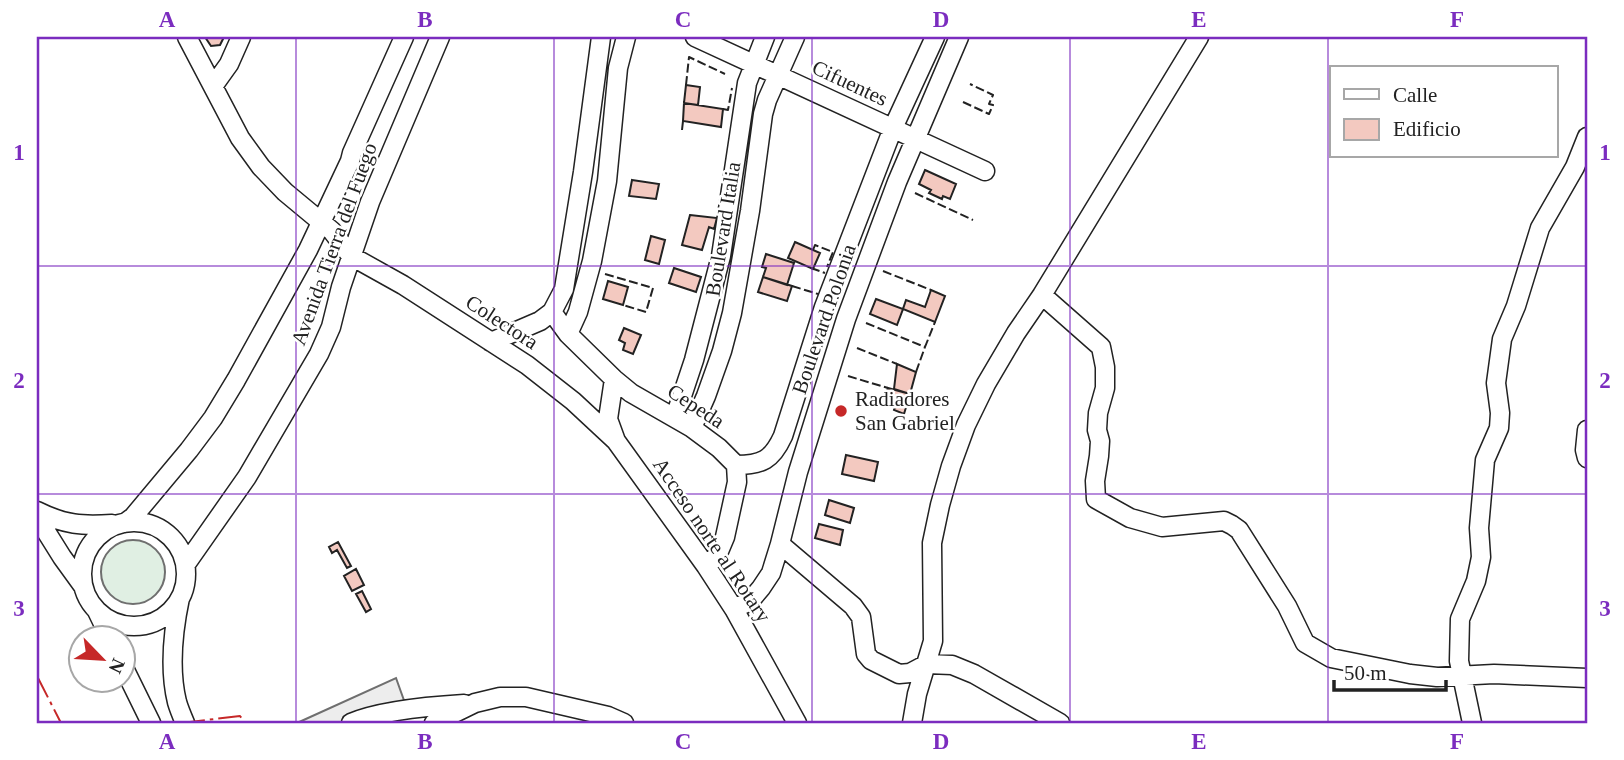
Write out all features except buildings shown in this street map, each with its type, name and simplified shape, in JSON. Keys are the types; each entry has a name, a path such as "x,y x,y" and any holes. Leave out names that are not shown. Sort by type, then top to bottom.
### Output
{"street":[{"path":"187,37 240,138 261,167 285,192 332,231 351,256"},
{"path":"214,85 229,64 241,37"},
{"name":"Avenida Tierra del Fuego","path":"122,523 133,517 189,450 213,418 256,346 308,250 404,37"},
{"name":"Avenida Tierra del Fuego","path":"186,564 247,477 319,354 331,327 370,202 440,37"},
{"path":"491,342 552,313 564,289 601,37"},
{"path":"568,334 578,312 592,261 607,181 618,68 626,37"},
{"name":"Cifuentes","path":"695,37 985,171"},
{"name":"Boulevard Italia","path":"675,417 694,360 721,256 743,99 765,37"},
{"name":"Boulevard Italia","path":"692,428 722,351 732,313 763,114 795,37"},
{"name":"Boulevard Polonia","path":"736,465 764,461 776,451 783,436 824,307 893,128 935,37"},
{"name":"Boulevard Polonia","path":"734,609 750,601 771,573 798,472 846,319 897,182 959,37"},
{"path":"912,723 917,694 933,641 932,543 951,466 966,425 1016,332 1042,295 1199,37"},
{"path":"1472,723 1459,661 1460,619 1476,581 1481,557 1479,528 1485,460 1499,428 1496,383 1502,339 1517,306 1541,228 1575,167 1587,137"},
{"name":"Colectora","path":"351,256 403,285 527,365 573,401 616,441"},
{"path":"1042,295 1101,348 1105,388 1098,413 1097,430 1100,441 1094,481 1096,499 1130,518 1162,527 1224,522 1232,525 1239,530 1287,606 1305,643 1331,658 1437,677 1494,674 1587,678"},
{"name":"Cepeda","path":"552,313 568,334 614,379 631,393 692,428 736,465"},
{"name":"Acceso norte al Rotary","path":"614,379 608,419 616,441 734,609 797,723"},
{"path":"1587,430 1587,457"},
{"path":"706,566 717,556 725,537 737,482 736,465"},
{"path":"37,514 90,526 143,522 164,531 178,546 186,564 185,585 176,616 173,664 177,702 185,723"},
{"path":"37,514 62,557 84,587 103,624"},
{"path":"84,587 83,567 91,545 98,536 122,523"},
{"path":"780,544 853,606 861,617 866,654 871,660 899,674 910,673 927,664 952,665 974,674 1060,723"},
{"path":"95,608 107,618 119,623 146,624 169,612 181,595"},
{"path":"136,692 151,723"},
{"path":"434,723 475,704 500,697 526,697 608,716 624,723"},
{"path":"351,723 390,718 428,706 475,704"}],"green space":[{"path":"133,540 151,546 159,554 165,572 159,590 151,598 133,604 115,598 107,590 101,572 107,554 115,546"}],"shaded area":[{"path":"396,678 406,706 386,715 389,723 297,723"}],"fence":[{"path":"686,85 689,57 725,74"},
{"path":"963,102 989,114 993,105 989,104 993,95 970,84"},
{"path":"723,109 728,110 732,88"},
{"path":"682,130 683,121"},
{"path":"915,193 973,220"},
{"path":"813,250 815,245 833,252 827,267"},
{"path":"811,268 825,273"},
{"path":"883,271 931,290"},
{"path":"605,274 653,288 646,312 623,305"},
{"path":"792,286 818,294"},
{"path":"866,323 925,347 935,322"},
{"path":"916,372 925,347"},
{"path":"857,348 897,364"},
{"path":"848,376 888,388"}],"power":[{"path":"37,676 61,723"},
{"path":"181,723 240,716 245,723"}],"place":[{"name":"Radiadores San Gabriel","path":"841,411"}]}
